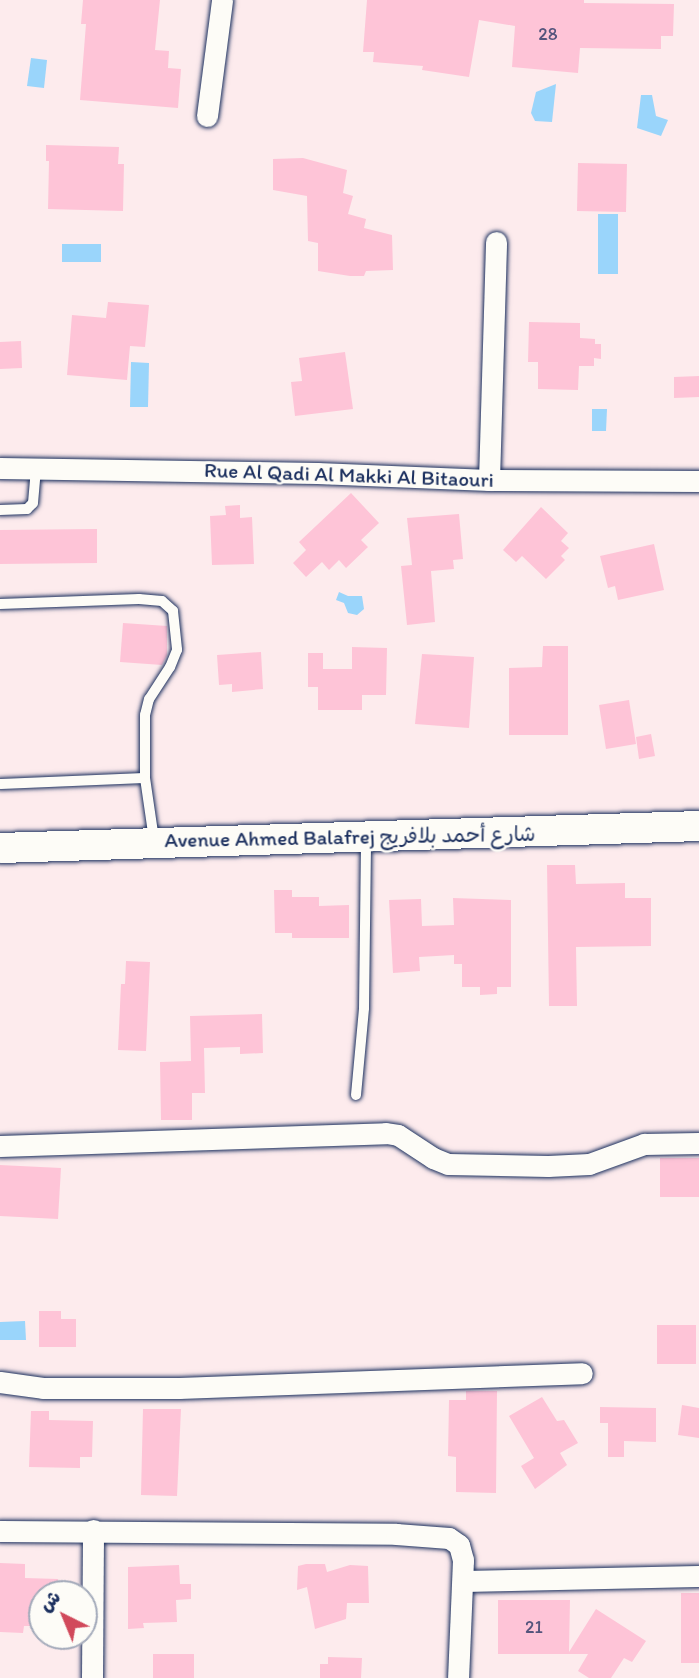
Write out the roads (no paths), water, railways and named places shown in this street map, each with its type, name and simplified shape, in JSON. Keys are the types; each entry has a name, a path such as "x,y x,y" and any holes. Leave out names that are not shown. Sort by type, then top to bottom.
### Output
{"main road":[{"name":"Avenue Ahmed Balafrej شارع أحمد بلافريج","path":"0,848 699,826"}],"street":[{"path":"207,116 222,0"},
{"path":"489,480 496,242"},
{"name":"Rue Al Qadi Al Makki Al Bitaouri","path":"0,468 291,472 489,480 699,481"},
{"path":"0,1146 386,1133 398,1135 433,1158 449,1164 548,1166 589,1164 644,1144 699,1143"},
{"path":"0,1382 43,1388 179,1388 582,1373"},
{"path":"92,1678 93,1530"},
{"path":"0,1531 441,1536 459,1545 463,1581 458,1678"},
{"path":"463,1581 699,1576"}],"lane":[{"path":"0,510 27,509 33,503 36,469"},
{"path":"0,604 139,599 162,601 173,611 177,650 170,667 149,699 145,715 145,778 155,842"},
{"path":"0,784 145,778"},
{"path":"356,1095 364,1008 366,838"}],"water":[{"path":"31,58 47,60 44,88 27,86"},
{"path":"556,84 552,122 535,121 531,113 536,92"},
{"path":"641,95 652,95 656,116 668,120 661,136 637,128"},
{"path":"598,214 618,214 618,274 598,274"},
{"path":"62,244 101,244 101,262 62,262"},
{"path":"131,362 149,363 148,407 130,407"},
{"path":"592,409 607,409 606,431 592,431"},
{"path":"339,592 348,596 362,596 364,609 357,615 348,613 344,603 336,600"},
{"path":"25,1321 26,1340 0,1340 0,1322"}]}
